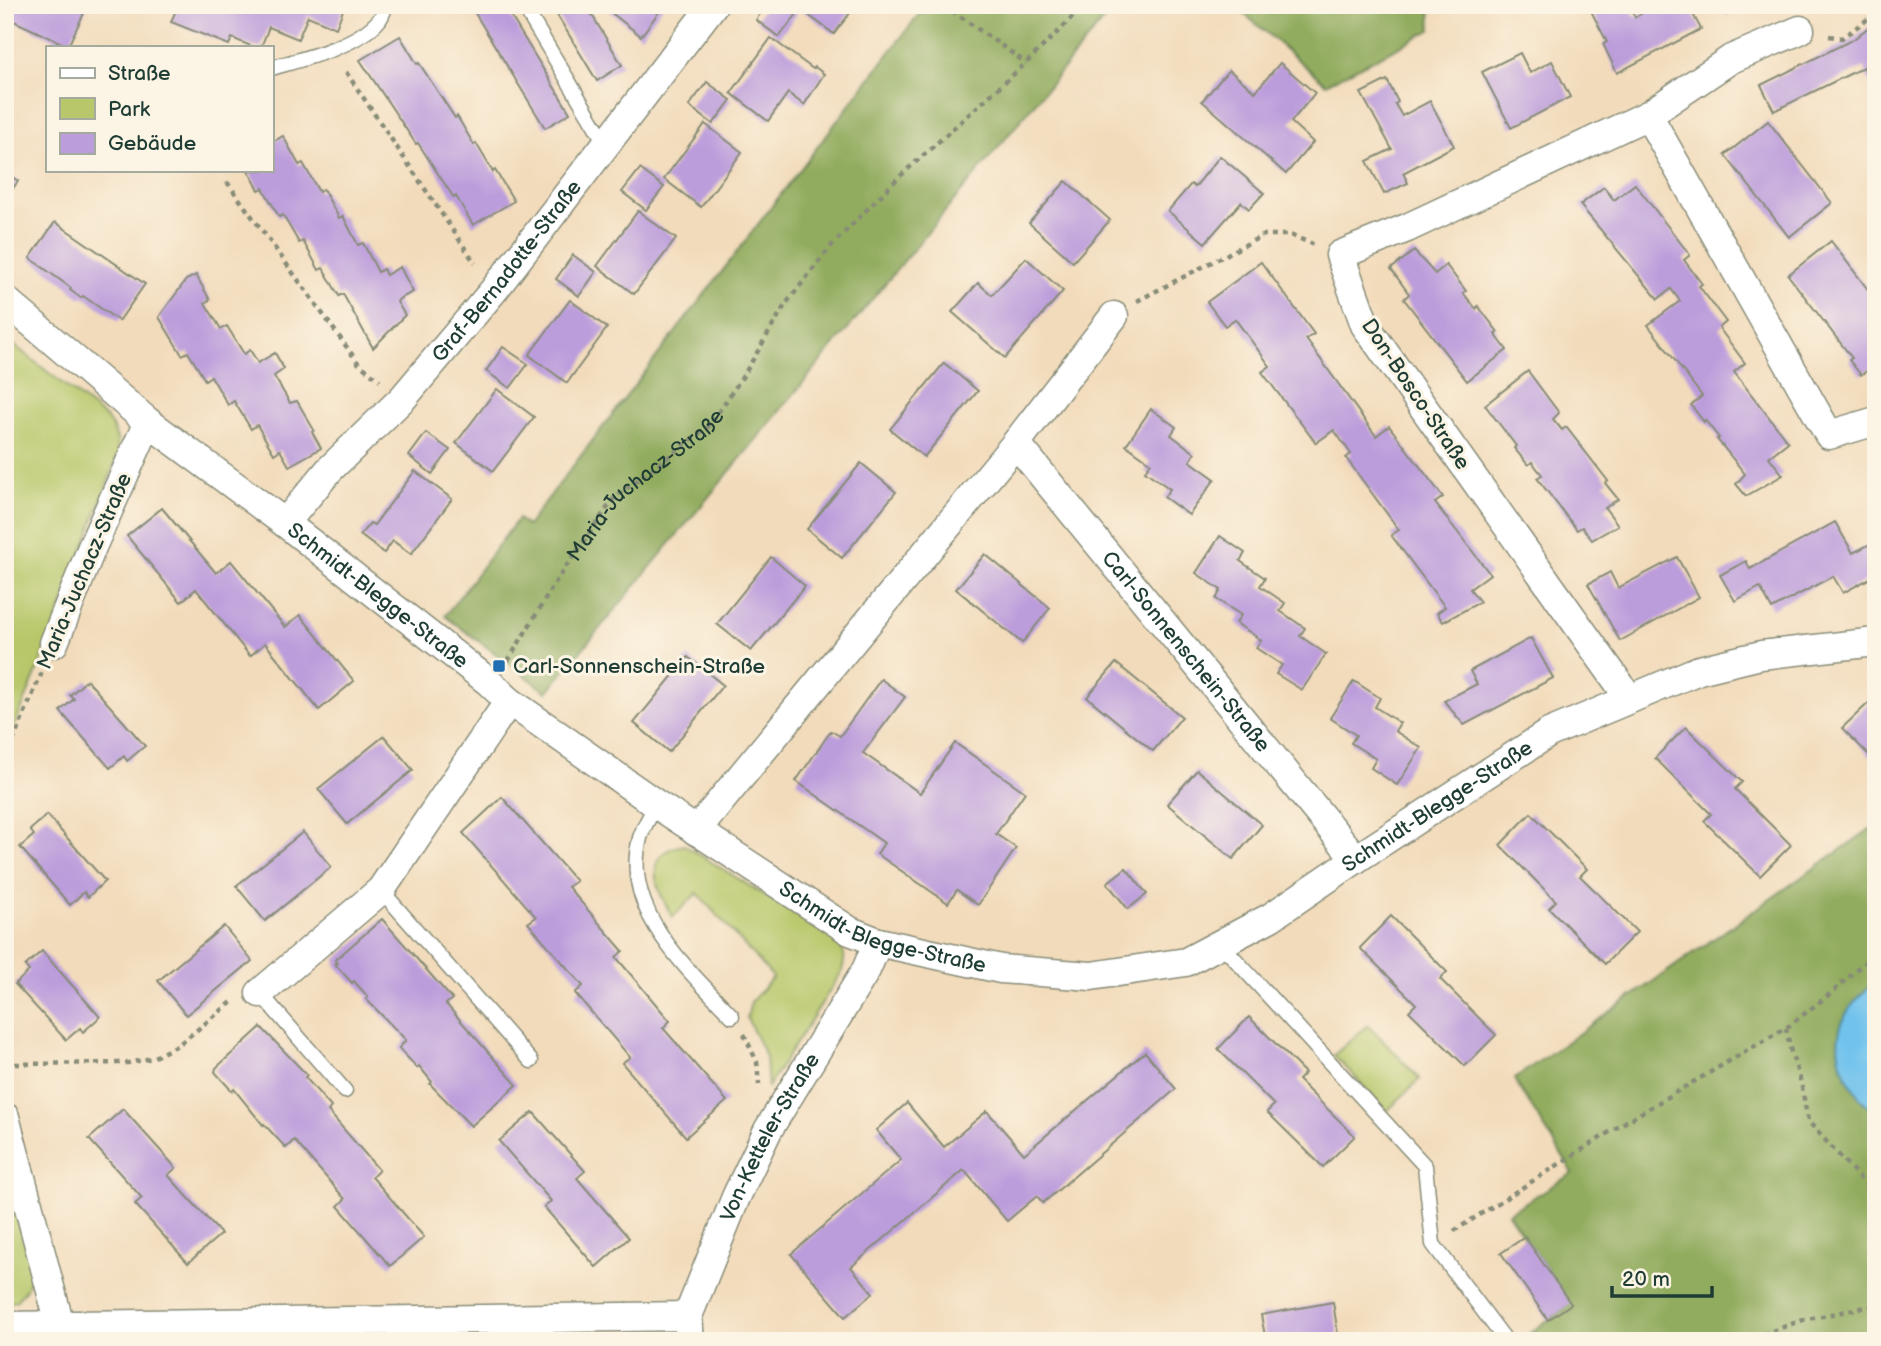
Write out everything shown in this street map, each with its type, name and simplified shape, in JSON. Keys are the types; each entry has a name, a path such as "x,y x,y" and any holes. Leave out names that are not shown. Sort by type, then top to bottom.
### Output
{"street":[{"name":"Graf-Bernadotte-Straße","path":"285,523 330,469 403,398 494,290 713,5"},
{"path":"1340,255 1407,228 1648,115 1731,59 1800,30"},
{"path":"1648,115 1829,435 1876,421"},
{"name":"Don-Bosco-Straße","path":"1340,255 1365,325 1630,699"},
{"name":"Schmidt-Blegge-Straße","path":"5,300 148,422 285,523 489,682 509,701 696,831 850,931 878,942 1001,969 1091,976 1186,962 1271,917 1549,733 1699,670 1761,655 1876,642"},
{"path":"696,831 1016,443 1114,316"},
{"name":"Maria-Juchacz-Straße","path":"54,643 92,547 148,422"},
{"name":"Carl-Sonnenschein-Straße","path":"1016,443 1356,859"},
{"path":"260,993 381,890 509,701"},
{"name":"Von-Ketteler-Straße","path":"689,1328 736,1197 768,1130 866,970 878,942"},
{"path":"5,1117 60,1325"},
{"path":"5,1326 689,1328"}],"lane":[{"path":"273,67 324,53 346,43 379,21 386,5"},
{"path":"523,5 606,144"},
{"path":"656,804 640,838 636,864 641,899 661,934 732,1016"},
{"path":"381,890 531,1061"},
{"path":"1221,944 1425,1166 1433,1244 1506,1341"},
{"path":"260,993 345,1091"}],"path":[{"path":"944,5 1026,63"},
{"name":"Maria-Juchacz-Straße","path":"509,701 503,668 558,578 615,497 709,426 745,373 785,305 832,245 898,178 1026,63 1085,5"},
{"path":"1800,30 1842,38 1876,13"},
{"path":"346,72 494,290"},
{"path":"227,182 359,364 403,398"},
{"path":"1114,316 1149,293 1264,235 1290,235 1340,255"},
{"name":"Maria-Juchacz-Straße","path":"5,760 54,643"},
{"path":"1433,1244 1627,1121 1786,1028 1836,989 1876,952"},
{"path":"5,1065 128,1063 152,1058 178,1045 234,1000 260,993"},
{"path":"732,1016 748,1040 757,1062 757,1117 768,1130"},
{"path":"1786,1028 1801,1082 1808,1121 1876,1196"},
{"path":"1744,1341 1803,1320 1876,1305"}],"green space":[{"path":"926,5 1116,5 547,692 445,616 518,519 527,526"},
{"path":"1234,5 1430,5 1431,30 1326,84"},
{"path":"5,338 106,418 115,432 118,446 117,457 50,640 5,749"},
{"path":"1876,825 1876,980 1850,1008 1842,1023 1839,1052 1848,1079 1876,1115 1876,1341 1519,1341 1570,1304 1508,1213 1573,1173 1514,1079"},
{"path":"684,845 832,937 844,953 841,973 768,1087 766,1057 747,1018 751,1002 773,977 697,893 673,917 658,885 657,864 661,856 670,849"},
{"path":"1368,1025 1420,1079 1387,1111 1334,1055"},
{"path":"5,1152 33,1268 26,1289 17,1300 5,1305"}],"water":[{"path":"1876,980 1876,1115 1848,1079 1839,1052 1839,1037 1842,1023 1850,1008"}],"building":[{"path":"5,5 88,5 68,46 5,17"},
{"path":"178,5 345,5 336,28 308,16 298,39 269,27 261,46 251,46 232,38 229,45 171,22"},
{"path":"470,5 504,5 570,113 545,128"},
{"path":"551,5 586,5 622,65 597,81"},
{"path":"664,5 641,36 604,7"},
{"path":"766,5 786,5 797,14 779,37 756,20"},
{"path":"795,5 856,5 834,34"},
{"path":"1588,5 1629,5 1635,17 1657,5 1688,5 1701,29 1617,73 1603,44 1607,42"},
{"path":"1721,5 1745,5 1726,15"},
{"path":"1876,21 1876,88 1873,90 1864,67 1774,111 1761,85 1854,39"},
{"path":"400,36 514,201 473,225 456,196 454,198 360,60"},
{"path":"771,38 824,74 804,105 788,93 768,121 731,93"},
{"path":"1520,53 1530,73 1552,61 1570,97 1511,128 1482,72"},
{"path":"1280,63 1315,93 1291,122 1313,142 1286,174 1202,101 1229,70 1255,92"},
{"path":"1387,80 1402,116 1430,101 1454,146 1403,173 1408,183 1384,194 1367,161 1392,149 1361,93"},
{"path":"707,82 731,100 713,124 689,106"},
{"path":"1768,121 1832,203 1789,237 1725,155"},
{"path":"705,124 742,152 701,207 664,179"},
{"path":"283,136 299,165 303,163 319,192 323,189 339,218 343,216 358,245 363,243 378,272 383,269 386,275 400,267 413,292 399,299 397,302 405,315 373,348 343,294 339,296 323,268 319,270 303,241 299,243 283,215 279,217 263,188 259,190 249,172 273,172 273,142"},
{"path":"1220,156 1264,193 1249,209 1241,202 1205,243 1168,211 1191,184 1195,187"},
{"path":"640,169 664,187 646,210 622,192"},
{"path":"5,172 18,181 5,200"},
{"path":"1066,181 1110,220 1073,262 1029,223"},
{"path":"1635,184 1690,255 1684,260 1702,284 1699,286 1726,322 1719,328 1745,363 1734,372 1788,442 1769,457 1783,475 1746,496 1736,484 1745,474 1691,405 1702,396 1648,325 1680,301 1671,289 1658,299 1580,205 1604,187 1614,200"},
{"path":"638,211 676,239 634,294 597,266"},
{"path":"55,222 145,284 119,321 83,296 81,298 30,258"},
{"path":"1831,241 1876,300 1876,339 1873,341 1876,346 1876,364 1861,375 1849,360 1852,358 1788,275"},
{"path":"1414,251 1435,274 1446,265 1466,291 1463,293 1476,309 1478,306 1498,332 1495,334 1507,350 1467,381 1404,299 1409,294 1391,269"},
{"path":"573,255 596,272 579,296 556,279"},
{"path":"1026,258 1063,291 1005,358 952,312 978,283 992,295"},
{"path":"1261,262 1314,334 1306,339 1376,436 1389,426 1443,497 1435,503 1490,574 1470,589 1480,602 1443,622 1437,613 1445,607 1391,535 1399,530 1346,458 1351,454 1334,430 1316,443 1262,372 1270,366 1235,319 1225,326 1207,302"},
{"path":"196,275 210,300 205,303 221,329 227,326 244,354 250,350 258,363 275,353 284,369 274,376 290,403 297,401 321,448 289,466 280,450 274,454 257,425 251,429 234,401 228,405 211,376 205,380 188,352 182,355 159,317 186,280"},
{"path":"570,300 607,328 567,383 529,355"},
{"path":"503,347 528,364 510,388 486,371"},
{"path":"944,363 978,391 924,457 890,429"},
{"path":"1528,371 1559,413 1553,419 1562,430 1566,427 1608,481 1605,483 1618,499 1605,508 1618,525 1592,540 1582,527 1577,530 1537,478 1542,475 1532,462 1528,465 1514,448 1516,446 1485,405"},
{"path":"497,389 534,417 493,471 456,443"},
{"path":"1151,409 1176,427 1171,435 1195,453 1190,461 1215,479 1189,515 1164,497 1170,489 1145,471 1151,463 1126,445"},
{"path":"426,433 450,450 432,474 409,456"},
{"path":"861,463 896,492 842,558 807,529"},
{"path":"415,471 452,499 411,554 393,541 384,553 360,535 370,523 374,525"},
{"path":"162,508 216,573 231,561 285,627 300,615 354,681 319,710 265,643 250,656 196,589 181,602 127,536"},
{"path":"1835,522 1853,553 1876,541 1876,575 1843,593 1833,576 1772,609 1760,587 1735,601 1720,575 1746,561 1750,569"},
{"path":"1220,536 1245,553 1240,561 1265,578 1260,586 1285,603 1280,611 1305,628 1300,636 1326,654 1302,690 1276,674 1282,665 1256,648 1261,640 1236,623 1241,615 1216,599 1221,590 1196,573"},
{"path":"985,554 1050,608 1022,643 956,589"},
{"path":"771,557 805,586 751,651 717,624"},
{"path":"1677,557 1699,597 1620,641 1588,584 1610,572 1618,588"},
{"path":"1531,638 1553,678 1464,725 1444,701 1477,684 1470,671"},
{"path":"688,657 723,685 669,752 634,723"},
{"path":"1116,663 1182,717 1153,751 1087,697"},
{"path":"881,679 905,697 863,753 920,793 955,743 1025,792 996,834 1016,848 978,905 957,890 948,903 877,854 884,843 796,781 831,731 840,736"},
{"path":"87,680 145,746 127,761 124,756 110,768 60,711 74,699 70,695"},
{"path":"1354,681 1380,698 1375,707 1400,723 1395,731 1421,748 1397,785 1371,768 1376,759 1351,743 1356,735 1330,718"},
{"path":"1876,698 1876,762 1842,728"},
{"path":"1686,727 1742,782 1735,789 1791,845 1760,876 1704,821 1711,814 1655,758"},
{"path":"384,736 413,770 347,824 318,789"},
{"path":"1197,770 1262,825 1233,859 1167,804"},
{"path":"502,797 576,881 568,887 623,951 616,957 670,1021 663,1028 727,1101 686,1137 622,1063 630,1057 575,993 583,986 528,923 536,917 463,833"},
{"path":"1531,813 1587,869 1580,876 1637,932 1605,964 1549,908 1556,901 1500,845"},
{"path":"47,815 105,881 88,897 84,892 70,905 20,847 34,835 30,830"},
{"path":"303,832 331,867 265,921 236,886"},
{"path":"1126,868 1147,894 1128,909 1107,883"},
{"path":"1391,916 1447,972 1440,979 1496,1035 1465,1066 1409,1011 1416,1004 1360,948"},
{"path":"382,919 452,999 446,1004 517,1085 471,1126 430,1084 432,1082 419,1066 417,1068 399,1048 406,1040 366,999 368,997 354,981 352,983 335,964 338,963 335,960"},
{"path":"224,926 252,961 186,1015 158,981"},
{"path":"42,951 100,1017 83,1032 80,1028 66,1040 15,984 29,971 25,966"},
{"path":"1249,1017 1305,1073 1298,1080 1355,1136 1323,1167 1267,1112 1274,1105 1218,1049"},
{"path":"261,1027 307,1075 305,1077 331,1107 328,1111 379,1170 372,1177 424,1237 390,1266 338,1206 345,1199 294,1140 286,1148 234,1089 232,1091 215,1072 216,1068"},
{"path":"1145,1052 1176,1089 1043,1203 1037,1196 1007,1221 964,1170 851,1267 873,1293 845,1317 791,1254 901,1160 876,1130 907,1103 944,1147 987,1111 1024,1154"},
{"path":"123,1109 176,1168 168,1175 221,1234 188,1263 135,1204 142,1198 89,1139"},
{"path":"533,1112 585,1171 577,1178 629,1238 596,1267 544,1207 551,1201 499,1141"},
{"path":"1525,1237 1571,1304 1548,1320 1501,1253"},
{"path":"1333,1302 1339,1341 1266,1341 1261,1315"}],"place":[{"name":"Carl-Sonnenschein-Straße","path":"499,666"}]}
